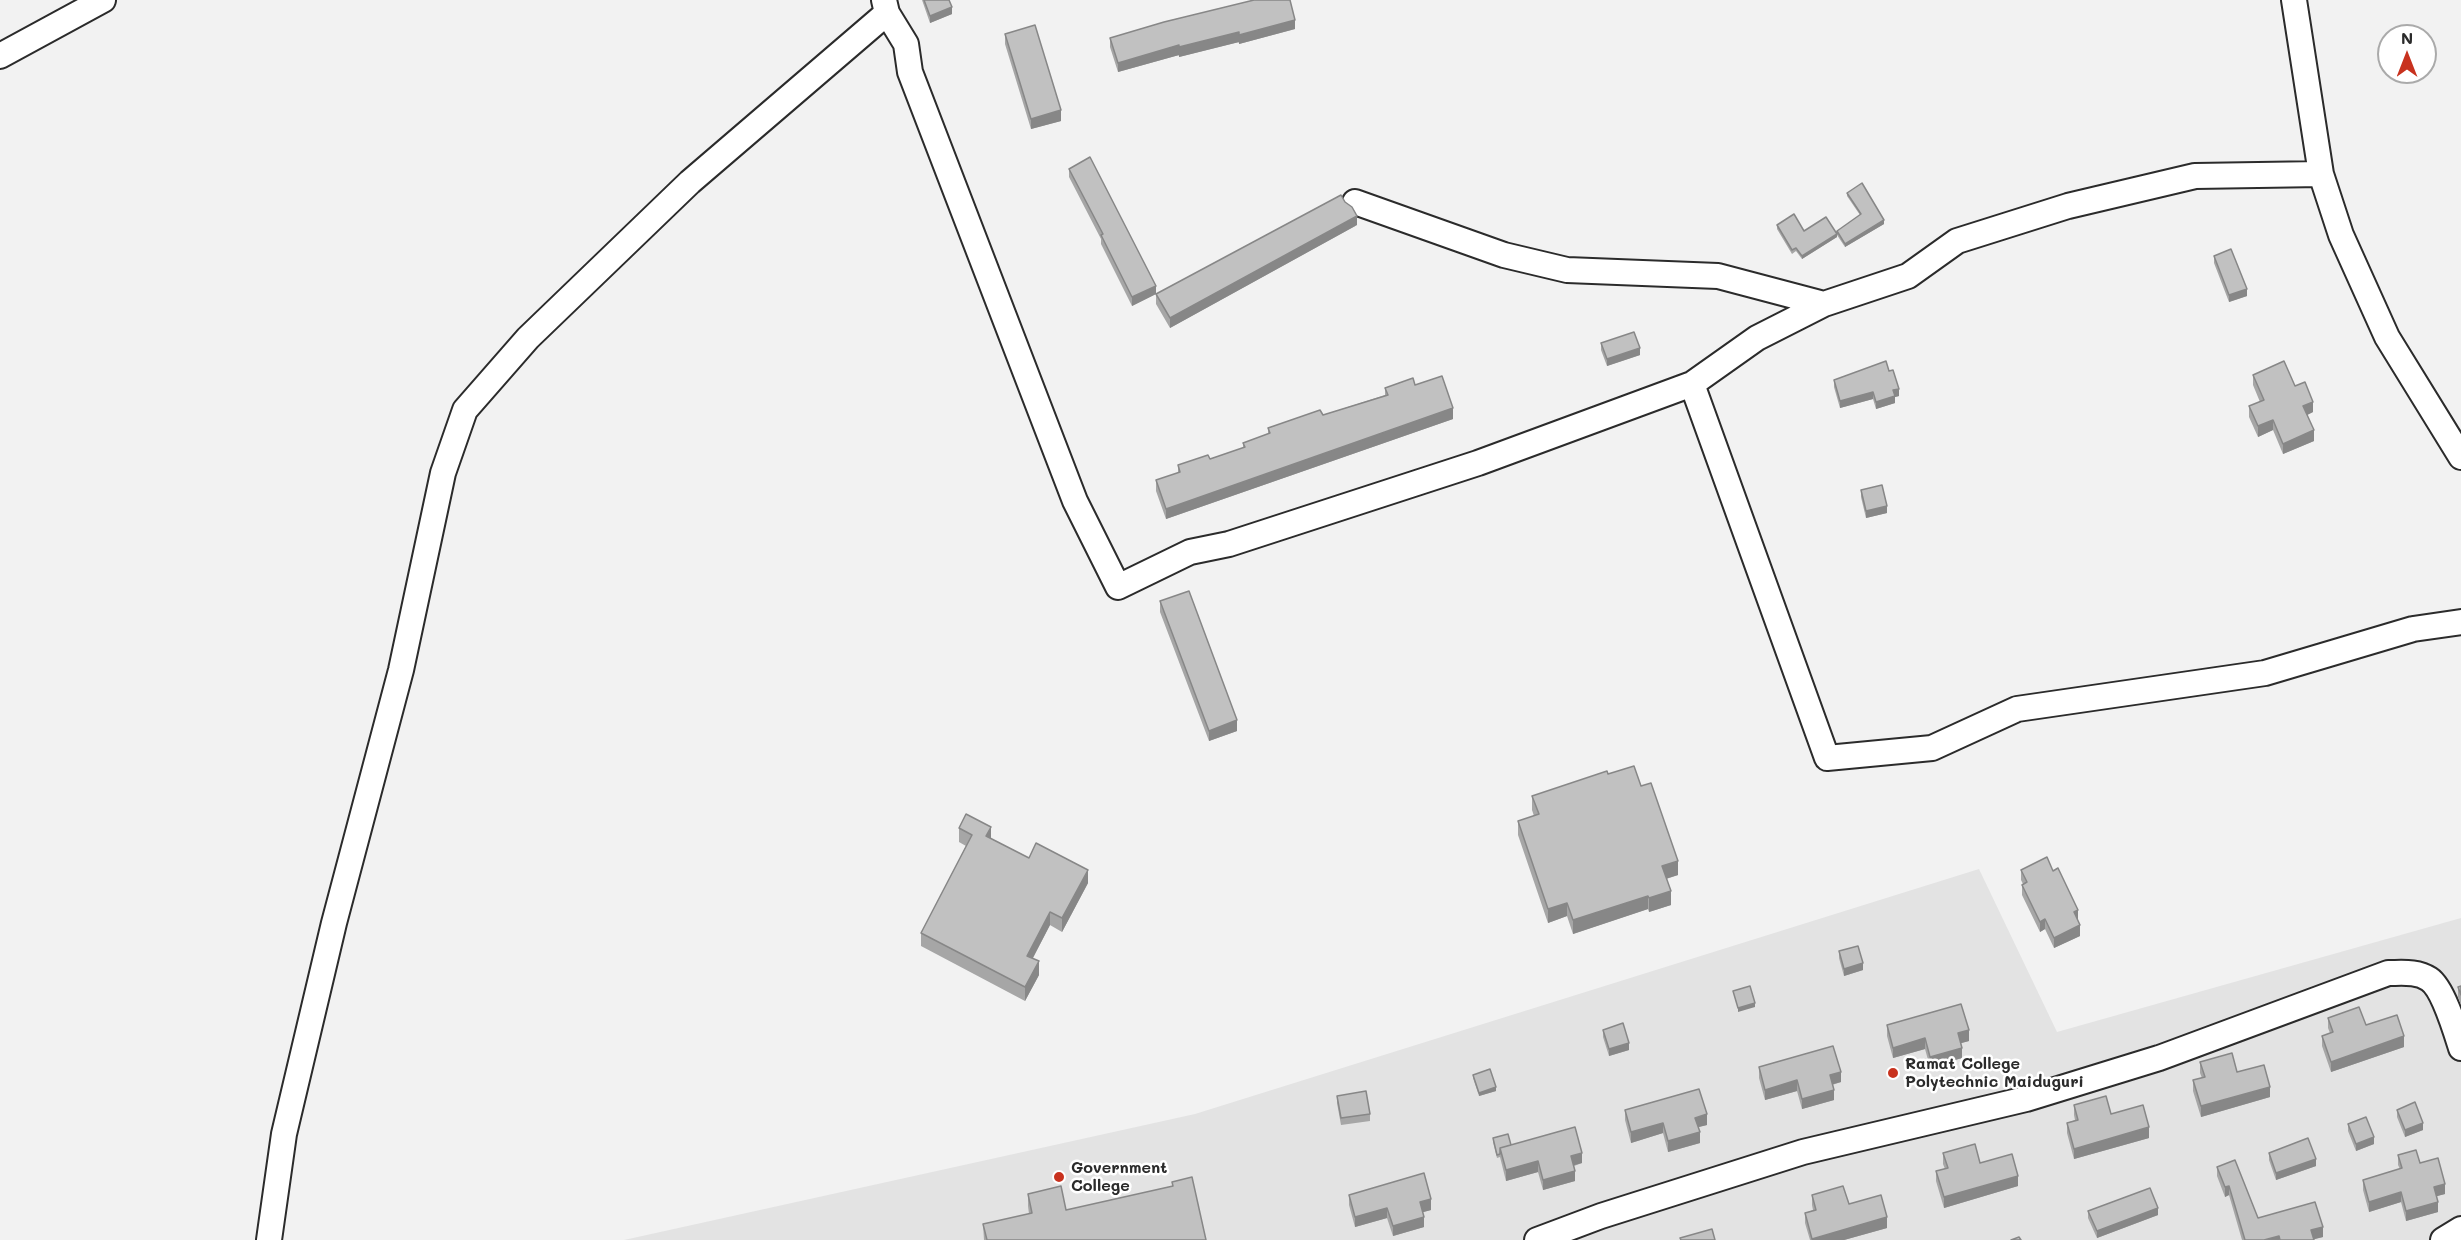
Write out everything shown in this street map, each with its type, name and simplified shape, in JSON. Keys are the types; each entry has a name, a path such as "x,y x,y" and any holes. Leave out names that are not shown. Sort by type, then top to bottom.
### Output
{"street":[{"path":"0,56 103,0"},
{"path":"2294,0 2321,174 2341,235 2387,337 2461,457"},
{"path":"269,1240 284,1134 323,967 401,670 443,473 465,410 528,338 690,182 886,7 906,45 910,72 1075,501 1118,587 1190,552 1229,544 1478,463 1692,384 1757,338 1824,304 1908,276 1957,241 2068,206 2196,176 2321,174"},
{"path":"1355,202 1504,255 1567,270 1718,276 1824,304"},
{"path":"1692,384 1827,758 1932,748 2017,709 2265,673 2413,629 2461,622"},
{"path":"1537,1240 1601,1216 1803,1152 2026,1099 2159,1058 2388,973 2412,972 2431,980 2447,1007 2461,1048"},
{"path":"2443,1240 2461,1229"}],"shaded area":[{"name":"Ramat College Polytechnic Maiduguri","path":"1979,869 2057,1032 2461,918 2461,1240 624,1240 1195,1114"}],"building":[{"path":"924,0 949,0 952,7 930,16"},
{"path":"1254,0 1290,0 1295,20 1239,35 1239,32 1179,47 1179,45 1118,63 1110,38"},
{"path":"1035,25 1061,110 1031,119 1005,34"},
{"path":"1090,157 1156,286 1132,297 1101,235 1103,234 1069,169"},
{"path":"1862,183 1884,220 1845,244 1837,231 1861,214 1847,193"},
{"path":"1341,195 1357,216 1170,318 1156,294"},
{"path":"1794,214 1804,231 1826,217 1837,234 1802,256 1796,248 1792,250 1777,225"},
{"path":"2231,249 2247,289 2229,295 2214,256"},
{"path":"1634,332 1640,348 1607,359 1601,343"},
{"path":"1886,361 1889,371 1893,370 1899,389 1893,390 1895,396 1876,402 1873,392 1840,401 1834,380"},
{"path":"2284,361 2295,386 2305,382 2313,402 2303,406 2314,430 2283,444 2273,420 2258,426 2249,406 2264,400 2253,375"},
{"path":"1442,376 1453,408 1166,509 1156,480 1180,472 1178,465 1208,455 1210,459 1245,447 1243,443 1270,433 1268,428 1320,410 1323,415 1388,395 1385,388 1413,378 1415,385"},
{"path":"1882,485 1887,506 1866,511 1861,490"},
{"path":"1189,591 1237,720 1209,731 1160,601"},
{"path":"1634,766 1641,786 1651,783 1678,861 1662,866 1671,891 1573,920 1567,903 1548,909 1518,821 1539,814 1532,796 1607,771 1608,774"},
{"path":"966,814 991,827 986,836 1029,858 1036,843 1088,870 1062,918 1050,912 1027,956 1039,961 1025,987 921,933 972,835 959,828"},
{"path":"2047,857 2053,871 2058,868 2078,910 2074,912 2080,925 2054,938 2045,919 2040,922 2022,885 2027,882 2021,870"},
{"path":"1858,946 1863,963 1844,969 1839,951"},
{"path":"1750,986 1755,1003 1738,1008 1733,991"},
{"path":"1961,1004 1969,1030 1958,1033 1962,1048 1930,1057 1925,1038 1893,1048 1887,1025"},
{"path":"2359,1007 2366,1025 2397,1015 2404,1036 2331,1062 2322,1036 2333,1032 2328,1018"},
{"path":"1623,1023 1629,1043 1609,1049 1603,1030"},
{"path":"1833,1046 1841,1072 1830,1075 1834,1090 1802,1099 1797,1080 1765,1090 1759,1067"},
{"path":"2232,1053 2237,1072 2264,1065 2270,1087 2201,1106 2193,1080 2205,1077 2200,1062"},
{"path":"1490,1069 1496,1087 1479,1093 1473,1075"},
{"path":"1699,1089 1707,1114 1695,1118 1700,1132 1668,1141 1663,1123 1631,1132 1625,1110"},
{"path":"1366,1091 1370,1114 1341,1118 1337,1096"},
{"path":"2106,1096 2111,1114 2143,1105 2149,1127 2074,1149 2067,1123 2078,1120 2074,1105"},
{"path":"2415,1102 2423,1123 2405,1130 2397,1110"},
{"path":"2366,1117 2374,1137 2356,1144 2348,1124"},
{"path":"1575,1127 1582,1153 1571,1156 1575,1171 1543,1180 1538,1161 1506,1170 1500,1148"},
{"path":"1508,1134 1511,1145 1500,1148 1500,1154 1497,1155 1493,1138"},
{"path":"2308,1138 2316,1159 2276,1173 2269,1153"},
{"path":"1975,1144 1980,1163 2012,1154 2018,1176 1944,1197 1936,1171 1948,1168 1943,1153"},
{"path":"2416,1150 2420,1163 2438,1158 2445,1184 2434,1187 2438,1202 2406,1211 2401,1192 2369,1202 2363,1180 2402,1168 2398,1155"},
{"path":"2235,1160 2258,1218 2315,1202 2323,1227 2311,1230 2314,1240 2280,1240 2279,1236 2264,1240 2245,1240 2229,1186 2225,1187 2217,1167"},
{"path":"1424,1173 1431,1199 1420,1202 1424,1217 1393,1226 1387,1208 1355,1217 1349,1195"},
{"path":"1192,1177 1206,1240 987,1240 983,1224 1032,1213 1028,1194 1061,1186 1066,1210 1173,1186 1172,1182"},
{"path":"1843,1186 1849,1204 1881,1195 1887,1217 1812,1239 1805,1213 1816,1210 1812,1195"},
{"path":"2150,1188 2158,1208 2097,1231 2088,1211"},
{"path":"1712,1229 1715,1240 1681,1240 1680,1238"}],"place":[{"name":"Ramat College Polytechnic Maiduguri","path":"1893,1073"},
{"name":"Government College","path":"1059,1177"}]}
